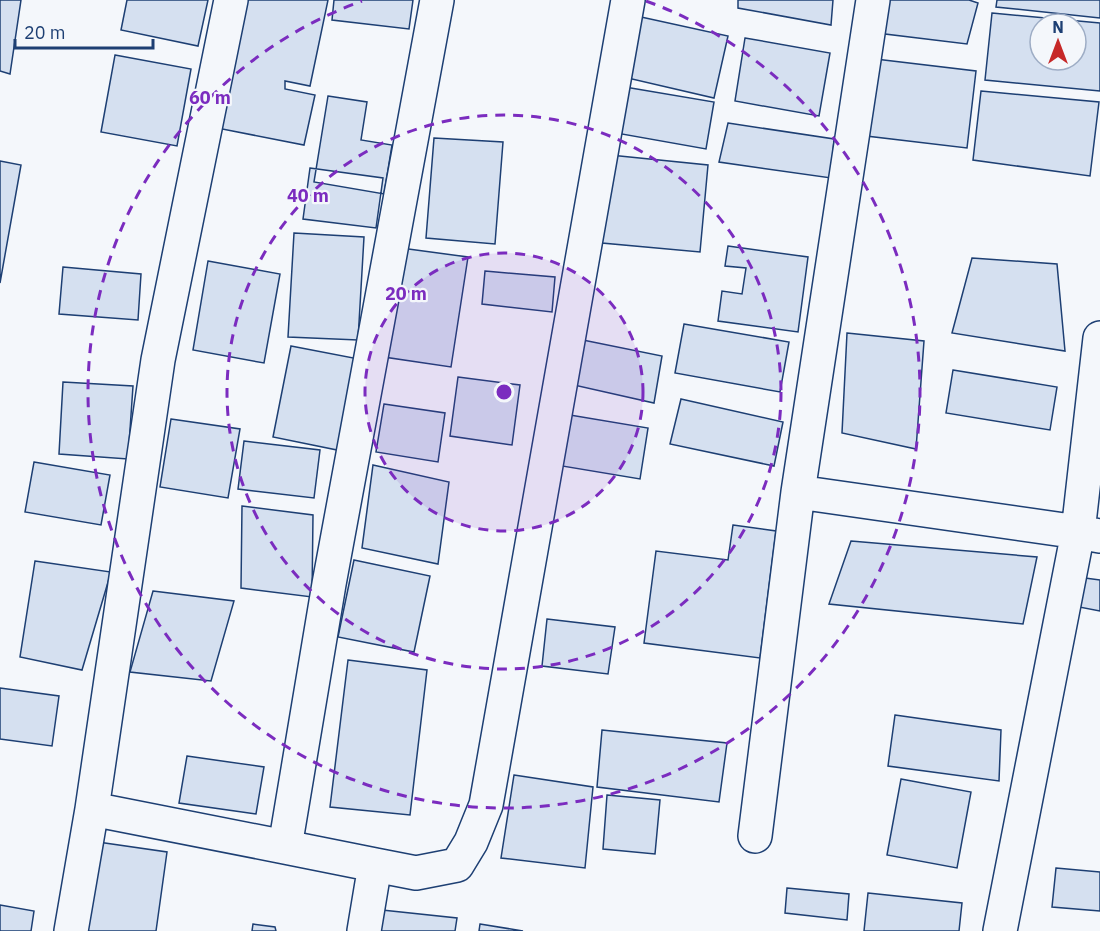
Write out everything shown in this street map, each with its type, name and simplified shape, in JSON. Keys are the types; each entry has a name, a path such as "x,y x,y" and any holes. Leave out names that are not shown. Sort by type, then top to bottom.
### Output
{"street":[{"path":"71,931 92,808 158,360 231,0"},
{"path":"285,847 339,526 436,0"},
{"path":"92,808 416,873 457,865 471,842 486,805 628,0"},
{"path":"755,836 798,492 873,0"},
{"path":"1000,931 1089,534 1100,338"},
{"path":"798,492 1089,534"},
{"path":"364,931 375,865"}],"building":[{"path":"0,0 21,0 10,74 0,71"},
{"path":"127,0 208,0 198,46 121,30"},
{"path":"244,0 328,0 310,86 285,81 285,89 315,95 304,145 217,128"},
{"path":"334,0 413,0 409,29 332,20"},
{"path":"738,0 833,0 831,25 738,8"},
{"path":"882,0 969,0 978,3 967,44 877,33"},
{"path":"997,0 1100,0 1100,18 1088,17 1088,12 1043,12 996,7"},
{"path":"992,13 1028,16 1028,72 1088,72 1088,22 1100,23 1100,91 985,80"},
{"path":"632,15 728,36 714,98 619,76"},
{"path":"745,38 830,53 819,116 735,101"},
{"path":"115,55 191,69 177,146 101,132"},
{"path":"867,58 976,71 967,148 858,135"},
{"path":"625,87 714,102 706,149 616,133"},
{"path":"981,91 1099,102 1090,176 973,160"},
{"path":"328,96 367,102 361,140 392,145 384,194 314,182"},
{"path":"728,123 834,139 831,178 719,162"},
{"path":"434,138 503,142 495,244 426,238"},
{"path":"610,155 708,165 700,252 602,243"},
{"path":"0,161 21,165 0,283"},
{"path":"310,168 383,178 376,228 303,219"},
{"path":"294,233 364,237 358,340 288,337"},
{"path":"728,246 808,257 798,332 718,321 722,291 742,294 746,268 725,266"},
{"path":"401,248 468,257 451,367 384,357"},
{"path":"972,258 1057,264 1065,351 952,333"},
{"path":"208,261 280,274 264,363 193,350"},
{"path":"63,267 141,274 138,320 59,314"},
{"path":"485,271 555,277 552,312 482,304"},
{"path":"684,324 789,342 780,392 675,373"},
{"path":"847,333 924,341 916,449 842,433"},
{"path":"573,338 662,356 654,403 565,383"},
{"path":"291,346 364,360 347,452 273,437"},
{"path":"953,370 1057,387 1050,430 946,413"},
{"path":"458,377 520,385 512,445 450,436"},
{"path":"63,382 133,386 128,459 59,454"},
{"path":"681,399 783,422 774,466 670,444"},
{"path":"384,404 445,413 438,462 376,452"},
{"path":"558,413 648,428 640,479 550,464"},
{"path":"171,419 240,429 228,498 160,487"},
{"path":"244,441 320,450 314,498 238,489"},
{"path":"34,462 110,475 101,525 25,512"},
{"path":"373,465 449,482 438,564 362,548"},
{"path":"242,506 313,515 312,597 241,588"},
{"path":"733,525 776,531 760,658 644,643 656,551 728,560"},
{"path":"851,541 1037,557 1023,624 829,604"},
{"path":"354,560 430,576 414,652 338,637"},
{"path":"35,561 111,572 82,670 20,657"},
{"path":"1085,578 1100,580 1100,611 1079,607"},
{"path":"153,591 234,601 211,681 130,672"},
{"path":"547,619 615,627 608,674 542,666"},
{"path":"348,660 427,670 410,815 330,807"},
{"path":"0,688 59,696 52,746 0,739"},
{"path":"895,715 1001,730 999,781 888,766"},
{"path":"602,730 727,743 719,802 597,787"},
{"path":"187,756 264,767 256,814 179,803"},
{"path":"514,775 593,787 585,868 501,858"},
{"path":"901,779 971,792 957,868 887,855"},
{"path":"607,795 660,800 655,854 603,849"},
{"path":"91,841 167,852 156,931 78,931"},
{"path":"1056,868 1100,872 1100,911 1052,907"},
{"path":"787,888 849,894 847,920 785,913"},
{"path":"868,893 962,903 959,931 864,931"},
{"path":"0,905 34,911 31,931 0,931"},
{"path":"382,910 457,918 455,931 380,931"},
{"path":"253,924 275,927 276,931 252,931"},
{"path":"480,924 523,931 479,931"}]}
